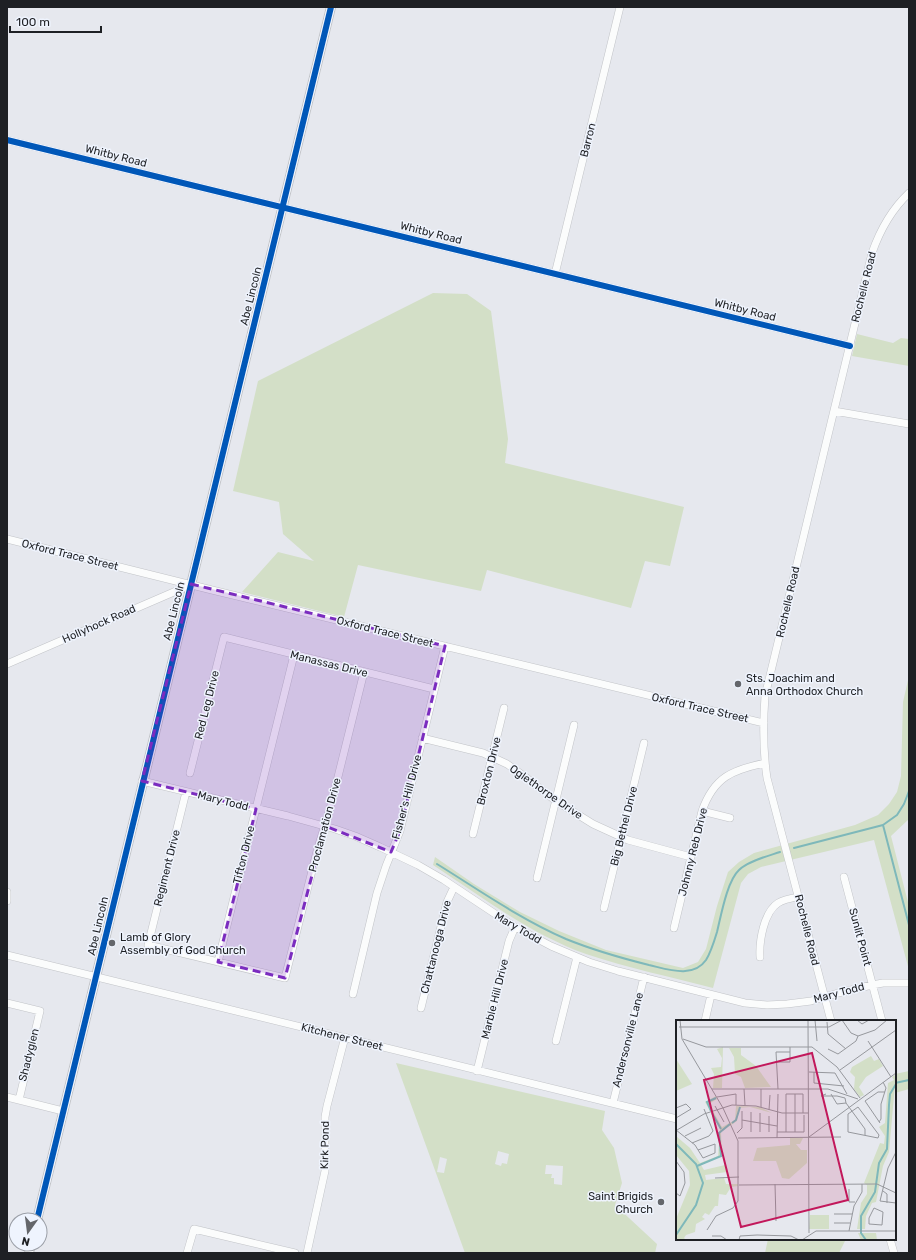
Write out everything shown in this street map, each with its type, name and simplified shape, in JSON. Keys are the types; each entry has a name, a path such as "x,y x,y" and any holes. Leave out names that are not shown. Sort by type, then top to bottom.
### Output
{"street":[{"name":"Abe Lincoln","path":"39,1212 142,781 331,7"},
{"name":"Barron","path":"555,274 620,7"},
{"name":"Whitby Road","path":"7,140 850,346"},
{"name":"Rochelle Road","path":"831,1020 769,785 765,763 765,696 872,253 881,228 889,216 909,193"},
{"path":"834,411 909,424"},
{"name":"Oxford Trace Street","path":"7,539 764,723"},
{"name":"Hollyhock Road","path":"7,664 191,584"},
{"name":"Manassas Drive","path":"224,638 434,689"},
{"name":"Red Leg Drive","path":"190,773 224,638"},
{"name":"Fisher's Hill Drive","path":"353,994 377,893 400,831 445,646"},
{"name":"Tifton Drive","path":"218,962 294,655"},
{"name":"Proclamation Drive","path":"218,962 285,978 317,850 331,805 364,672"},
{"name":"Broxton Drive","path":"473,834 504,708"},
{"path":"537,878 574,725"},
{"name":"Oglethorpe Drive","path":"422,738 492,757 507,764 556,801 593,824 638,843 691,857"},
{"name":"Big Bethel Drive","path":"604,908 644,743"},
{"name":"Johnny Reb Drive","path":"674,928 702,811 710,793 721,780 735,771 749,766 765,763"},
{"name":"Mary Todd","path":"142,781 325,826 355,836 418,866 454,887 515,927 551,946 612,969 745,1003 768,1005 800,1003 872,984 909,983"},
{"name":"Regiment Drive","path":"186,792 148,945 218,962"},
{"path":"702,811 730,818"},
{"name":"Sunlit Point","path":"844,877 882,1020"},
{"name":"Chattanooga Drive","path":"421,1008 447,902 454,887"},
{"path":"7,892 7,901"},
{"path":"760,957 760,945 769,912 783,900 799,897"},
{"name":"Marble Hill Drive","path":"477,1071 509,941 515,927"},
{"name":"Kitchener Street","path":"7,955 676,1119"},
{"path":"556,1041 577,957"},
{"name":"Andersonville Lane","path":"613,1103 644,977"},
{"path":"705,1020 711,995"},
{"name":"Shadyglen","path":"7,1003 40,1011 19,1100"},
{"name":"Kirk Pond","path":"307,1253 325,1171 325,1123 327,1106 345,1038"},
{"path":"7,1097 63,1111"},
{"path":"187,1253 194,1229 295,1253"},
{"path":"890,1240 894,1253"}],"highlighted area":[{"path":"191,584 445,646 400,831 391,852 325,826 285,978 218,962 256,809 142,781"}],"green space":[{"path":"433,293 467,294 491,311 508,439 505,463 684,507 670,566 645,561 631,608 487,570 481,591 358,565 344,617 242,592 278,552 314,561 283,534 279,502 233,491 258,381"},
{"path":"857,334 893,343 901,338 909,339 909,366 852,356"},
{"path":"909,676 909,819 891,836 909,906 909,970 874,840 761,867 748,874 741,883 713,988 618,964 565,946 507,914 433,865 435,857 474,884 520,912 559,931 606,950 683,968 698,962 706,949 717,906 728,872 739,862 754,853 855,825 878,815 889,804 897,792 901,776 903,702"},
{"path":"396,1063 605,1111 602,1130 614,1148 622,1183 615,1205 657,1244 655,1253 465,1253","holes":["498,1151 509,1154 507,1164 502,1163 501,1166 495,1164","440,1157 447,1159 444,1173 437,1172","546,1165 563,1166 562,1185 554,1184 554,1178 551,1178 552,1174 545,1174"]},
{"path":"909,1071 909,1089 896,1093 896,1074"},
{"path":"768,1240 846,1240 839,1253 765,1253"}],"waterway":[{"path":"794,848 883,825 897,815 904,804 909,791 909,757"},
{"path":"883,825 909,925"},
{"path":"437,864 516,913 566,939 618,957 672,970 687,971 701,966 708,957 717,932 728,890 735,875 739,870 748,864 780,852"},
{"path":"896,1083 909,1080"}],"cycle path":[{"path":"39,1212 331,7"},
{"path":"7,140 850,346"}],"place":[{"name":"Sts. Joachim and Anna Orthodox Church","path":"738,684"},
{"name":"Lamb of Glory Assembly of God Church","path":"112,943"},
{"name":"Saint Brigids Church","path":"661,1202"}]}
